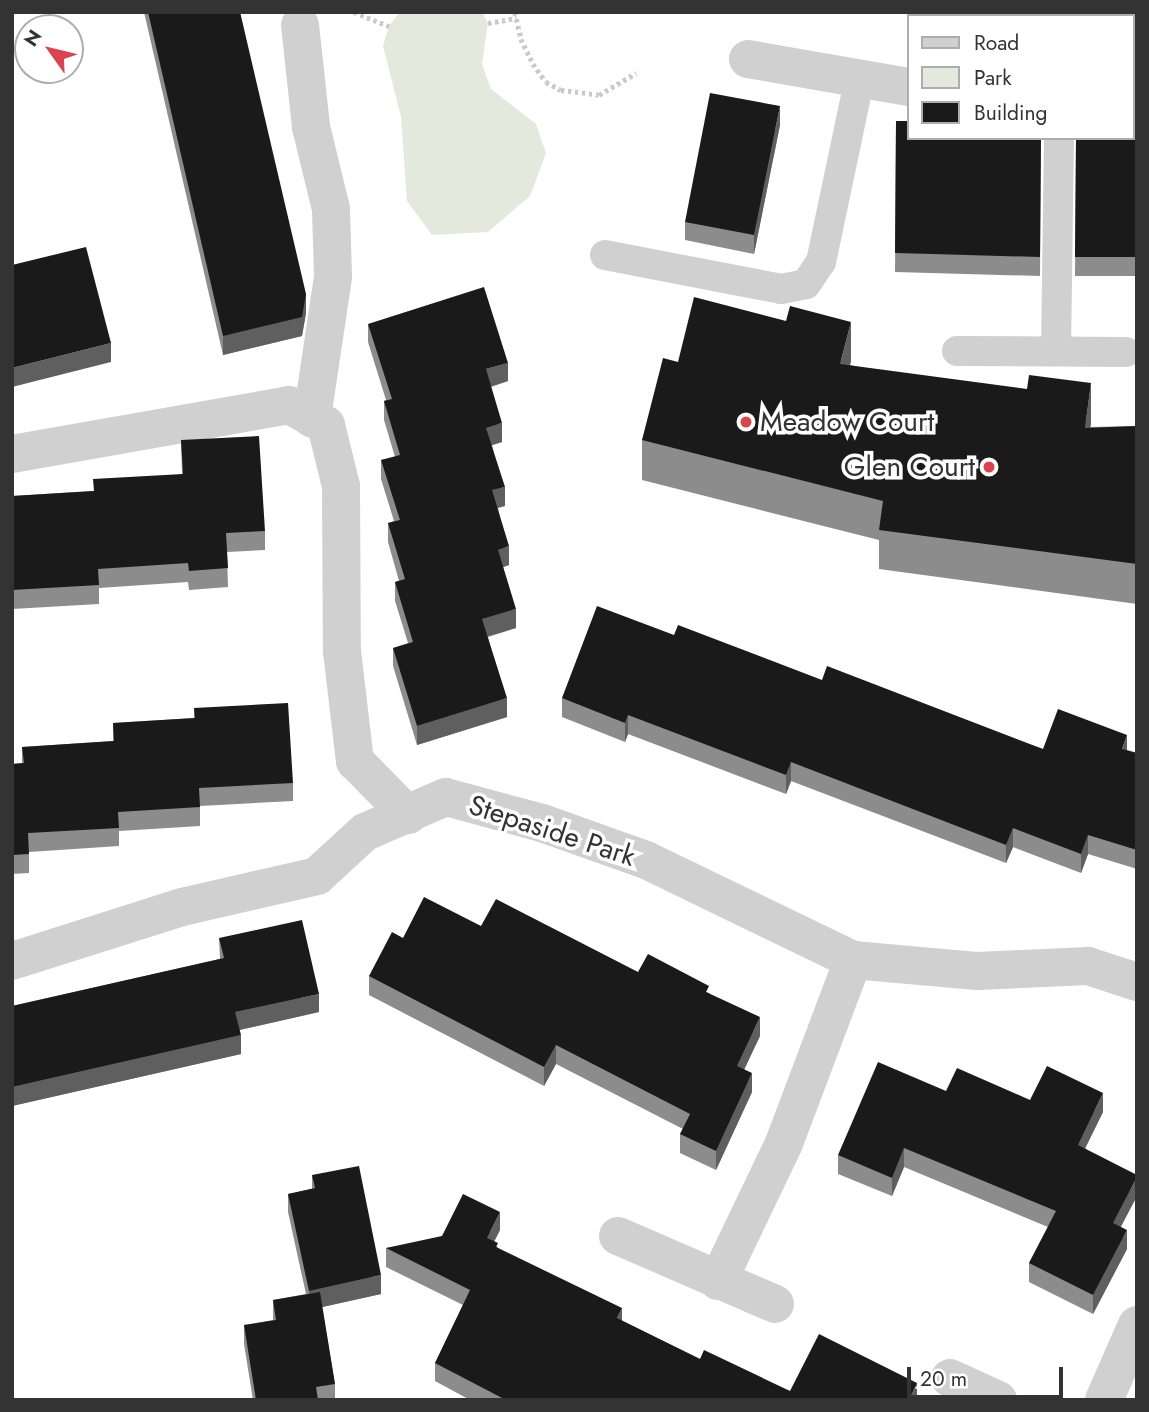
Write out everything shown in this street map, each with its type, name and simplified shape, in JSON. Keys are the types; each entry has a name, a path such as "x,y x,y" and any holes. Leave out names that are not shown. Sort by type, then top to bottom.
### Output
{"street":[{"path":"300,25 310,127 331,209 330,312 312,418"},
{"path":"748,59 859,81 908,87"},
{"path":"12,454 289,405 326,425 341,486 342,651 355,761 408,816"},
{"name":"Stepaside Park","path":"12,961 181,907 317,876 365,832 408,816 446,797 542,823 646,860 853,960 977,971 1088,966 1137,982"},
{"path":"718,1281 784,1143 853,960"},
{"path":"618,1236 775,1304"},
{"path":"1104,1400 1137,1325"},
{"path":"950,1378 998,1400"}],"lane":[{"path":"605,255 780,289 806,284 821,262 859,81"},
{"path":"1056,351 1059,140"},
{"path":"957,351 1126,352"}],"path":[{"path":"354,12 389,26"},
{"path":"488,23 516,15 520,39 533,64 546,82 561,90 599,95 636,73"}],"green space":[{"path":"400,12 482,12 488,23 482,64 491,89 536,124 546,153 530,196 488,232 432,235 407,201 401,117 383,46 389,26"}],"building":[{"path":"148,12 240,12 306,294 302,317 223,336"},
{"path":"1010,12 1035,12 1034,14"},
{"path":"710,93 780,106 754,235 685,222"},
{"path":"896,121 908,121 908,140 1041,140 1040,257 895,253"},
{"path":"1137,125 1137,257 1075,257 1076,140 1135,140"},
{"path":"86,247 111,343 12,368 12,265"},
{"path":"484,287 508,363 486,369 502,423 486,428 505,487 492,490 509,546 498,550 516,609 482,619 507,698 417,726 393,648 413,642 395,582 405,579 388,523 400,520 381,460 400,455 384,401 392,399 368,324"},
{"path":"694,297 786,321 790,306 851,322 840,364 1027,389 1029,375 1091,383 1085,428 1137,426 1137,564 879,530 883,501 642,440 663,358 678,362"},
{"path":"259,436 265,531 226,533 228,568 189,571 188,563 98,569 99,585 12,590 12,496 94,491 93,479 183,474 181,440"},
{"path":"597,606 674,635 678,625 822,680 827,666 1043,749 1058,709 1127,735 1122,749 1137,753 1137,850 1088,835 1081,854 1013,828 1006,845 791,762 786,775 628,715 625,723 562,698"},
{"path":"288,703 293,783 199,788 200,807 118,812 119,828 28,833 29,854 12,855 12,764 24,763 22,747 114,741 113,723 195,718 194,708"},
{"path":"424,897 481,926 496,899 638,972 648,954 709,986 706,992 760,1017 737,1066 752,1073 716,1151 680,1134 690,1114 556,1045 544,1067 369,976 392,932 403,938"},
{"path":"302,920 319,994 235,1012 241,1035 12,1087 12,1006 224,958 219,938"},
{"path":"878,1062 946,1091 957,1068 1030,1100 1047,1066 1103,1093 1078,1145 1137,1177 1113,1223 1127,1230 1093,1295 1029,1263 1056,1211 904,1148 892,1178 838,1155"},
{"path":"359,1166 381,1275 309,1291 288,1194 315,1188 312,1175"},
{"path":"463,1194 500,1212 487,1238 498,1243 496,1247 622,1308 617,1318 700,1359 704,1350 790,1391 819,1334 917,1383 909,1400 506,1400 435,1363 470,1290 386,1248 442,1236"},
{"path":"320,1292 335,1384 316,1387 318,1400 256,1400 244,1325 276,1320 273,1300"}],"place":[{"name":"Meadow Court","path":"746,422"},
{"name":"Glen Court","path":"989,467"}]}
